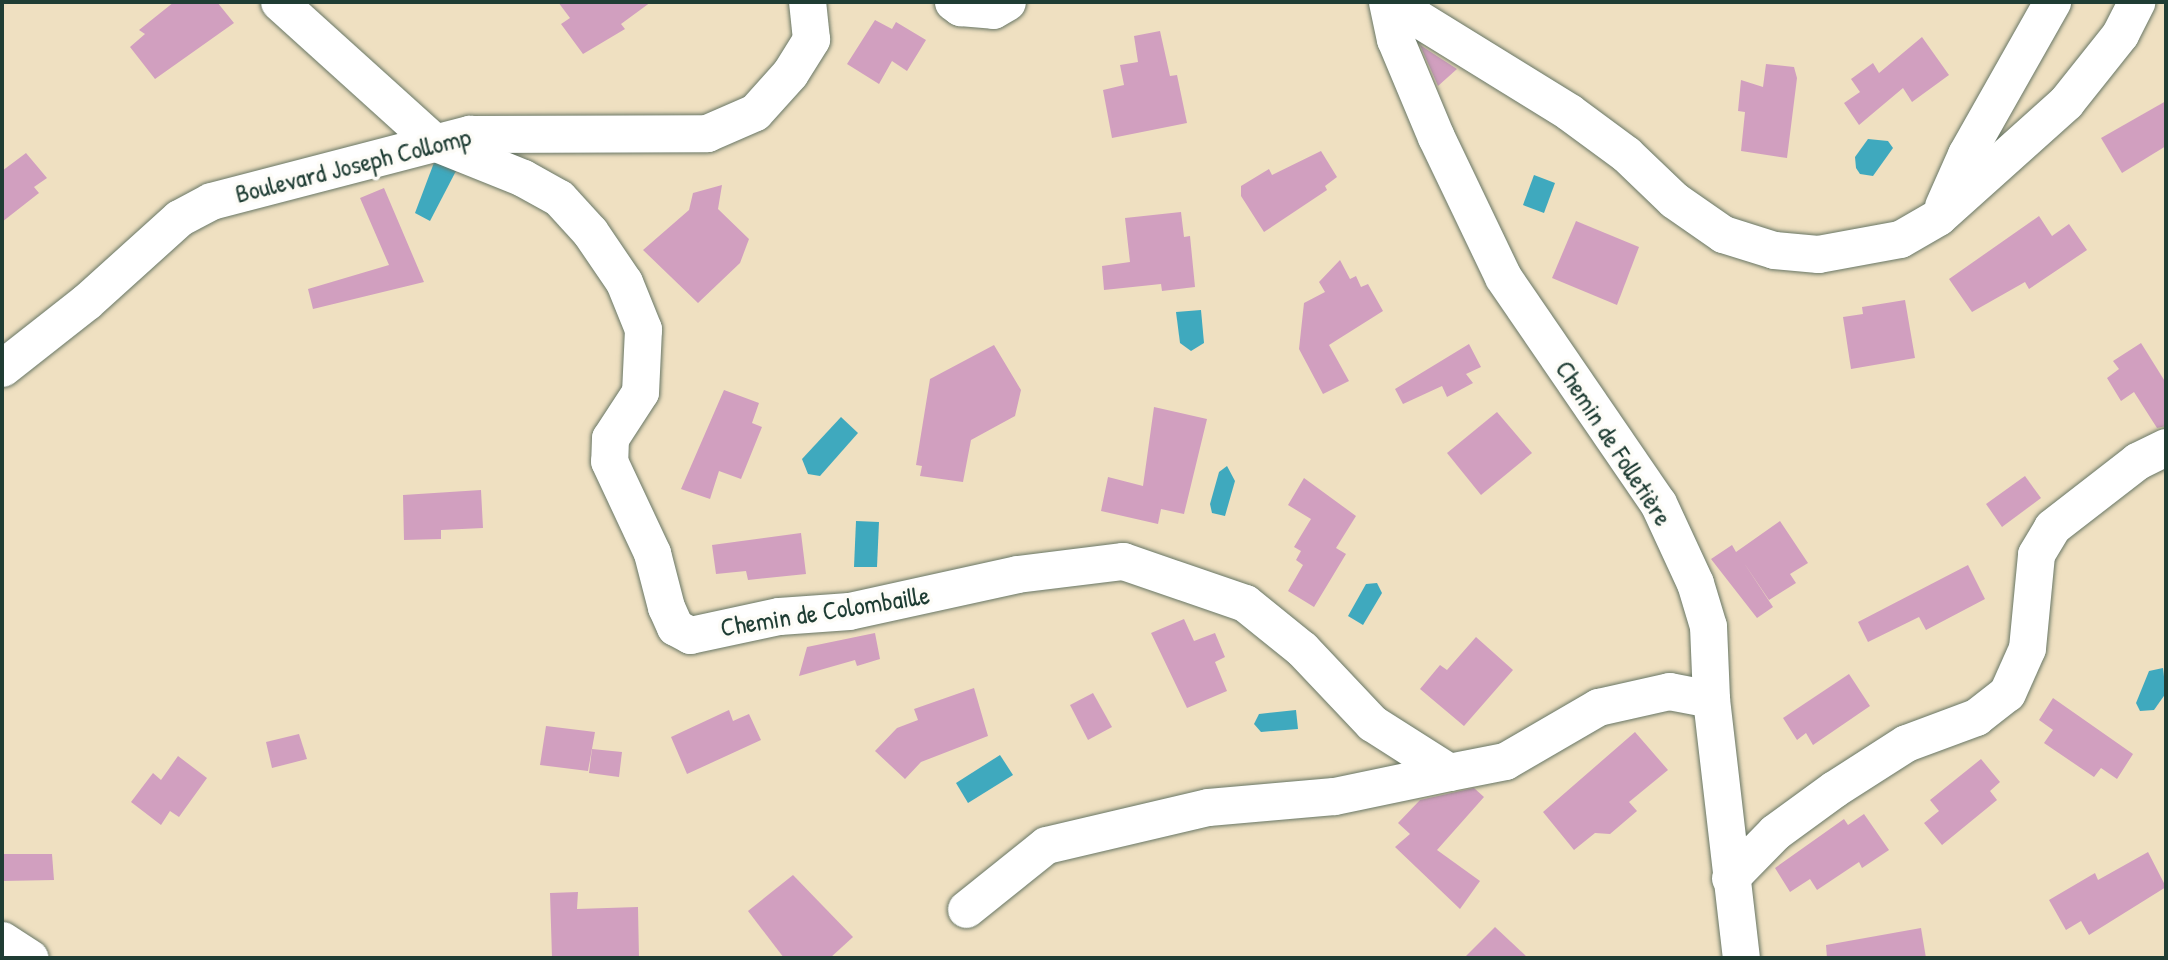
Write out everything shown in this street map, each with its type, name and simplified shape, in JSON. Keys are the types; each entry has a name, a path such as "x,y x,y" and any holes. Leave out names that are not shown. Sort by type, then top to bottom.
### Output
{"street":[{"name":"Chemin de Colombaille","path":"279,2 434,142 523,178 559,198 590,232 624,282 643,329 640,392 610,438 609,461 652,553 675,627 690,635 779,616 849,611 1017,574 1123,561 1245,603 1302,649 1372,723 1449,772"},
{"name":"Boulevard Joseph Collomp","path":"2,368 86,302 179,218 211,201 434,142 493,133 707,133 755,112 790,73 811,39 807,2"},
{"path":"954,2 960,7 993,10 1007,2"},
{"name":"Chemin de Folletière","path":"1387,2 1395,39 1436,137 1503,277 1587,395 1669,526 1708,626 1711,699 1741,958"},
{"path":"1399,2 1417,18 1569,112 1626,154 1674,200 1723,234 1774,250 1818,254 1900,239 1938,217 2066,102 2120,34 2136,2"},
{"path":"1938,217 1966,154 2052,2"},
{"path":"1730,878 1775,832 1834,789 1906,743 1976,717 2007,693 2027,648 2036,554 2052,527 2137,461 2166,447"},
{"path":"967,909 1046,845 1208,807 1334,796 1505,761 1598,707 1669,691 1711,699"},
{"path":"2,940 30,958"}],"water":[{"path":"1868,139 1888,141 1893,148 1873,176 1860,174 1856,168 1855,157"},
{"path":"435,160 456,171 430,221 415,213"},
{"path":"1534,175 1555,183 1544,213 1523,205"},
{"path":"1201,310 1204,343 1191,351 1180,343 1176,312"},
{"path":"841,417 858,433 820,476 808,474 802,459"},
{"path":"1227,466 1235,481 1225,516 1212,513 1210,504 1219,472"},
{"path":"856,521 879,522 877,567 854,567"},
{"path":"1377,583 1382,593 1363,625 1348,616 1366,584"},
{"path":"2163,668 2166,693 2154,710 2140,711 2136,703 2149,671"},
{"path":"1296,710 1298,729 1261,732 1254,724 1259,714"},
{"path":"1000,755 1013,775 968,803 956,783"}],"building":[{"path":"174,2 217,2 234,23 155,79 130,47 145,34 139,30"},
{"path":"558,2 651,2 621,24 625,29 583,54 561,24 570,18"},
{"path":"875,20 892,29 896,22 926,40 907,71 892,61 879,84 847,64"},
{"path":"1160,31 1170,76 1177,75 1187,123 1112,138 1103,90 1124,85 1120,65 1138,62 1134,36"},
{"path":"1922,37 1949,75 1912,102 1903,88 1859,125 1844,103 1860,92 1851,79 1873,63 1879,73"},
{"path":"1420,45 1457,69 1438,86"},
{"path":"1766,64 1794,67 1797,78 1787,158 1741,151 1745,112 1738,111 1741,80 1763,87"},
{"path":"2166,101 2166,146 2122,173 2101,138"},
{"path":"1321,151 1337,177 1325,186 1327,190 1264,232 1241,196 1241,186 1269,169 1272,175"},
{"path":"26,153 47,178 34,187 39,193 2,222 2,171"},
{"path":"722,185 718,209 749,239 740,263 698,303 643,250 689,210 693,193"},
{"path":"384,188 424,282 313,309 308,289 389,265 360,198"},
{"path":"1181,212 1184,237 1190,236 1195,287 1162,291 1161,284 1104,290 1102,266 1130,262 1125,218"},
{"path":"2039,216 2052,236 2069,224 2087,250 2029,289 2025,282 1972,312 1949,279"},
{"path":"1576,221 1639,247 1617,305 1552,278"},
{"path":"1340,260 1350,279 1356,276 1361,287 1368,284 1383,311 1329,345 1349,381 1323,394 1299,349 1304,303 1325,292 1319,282"},
{"path":"1905,300 1915,358 1851,369 1843,317 1863,314 1862,307"},
{"path":"2141,343 2166,383 2166,426 2157,428 2134,392 2121,401 2107,378 2119,369 2113,361"},
{"path":"1469,344 1481,367 1466,374 1473,383 1447,397 1442,386 1403,404 1395,389"},
{"path":"994,345 1021,390 1015,416 971,440 963,482 920,476 922,466 916,465 930,379"},
{"path":"724,390 759,403 752,423 762,427 741,479 719,471 710,499 681,489"},
{"path":"1154,407 1207,419 1184,514 1161,509 1158,524 1101,511 1108,477 1143,486"},
{"path":"1497,412 1532,453 1481,495 1447,453"},
{"path":"2025,476 2041,498 2002,527 1986,504"},
{"path":"1304,478 1356,516 1336,548 1346,554 1314,607 1288,591 1303,565 1296,560 1301,551 1294,547 1311,519 1288,505"},
{"path":"481,490 483,528 441,530 441,539 404,540 403,495"},
{"path":"1780,521 1808,563 1790,574 1796,583 1769,600 1744,563 1773,607 1757,618 1711,559 1732,545 1736,552"},
{"path":"801,533 806,574 748,580 746,571 716,574 712,545"},
{"path":"1968,565 1985,599 1926,630 1919,617 1868,642 1858,622"},
{"path":"1184,619 1194,641 1215,633 1225,657 1215,662 1227,691 1187,708 1151,633"},
{"path":"875,633 880,659 857,666 855,660 799,676 807,647"},
{"path":"1476,637 1513,670 1464,726 1420,689 1440,665 1447,670"},
{"path":"1849,674 1870,706 1813,745 1806,733 1797,740 1783,718"},
{"path":"974,688 988,736 921,762 905,779 875,751 897,728 918,720 914,709"},
{"path":"1093,693 1112,727 1088,740 1070,705"},
{"path":"2053,698 2133,754 2117,779 2101,768 2094,777 2044,743 2053,730 2039,720"},
{"path":"729,710 733,721 749,714 761,740 687,774 671,737"},
{"path":"546,726 595,732 588,771 540,765"},
{"path":"1635,732 1668,770 1629,802 1637,811 1610,834 1595,833 1574,850 1543,812"},
{"path":"299,734 307,759 272,768 266,742"},
{"path":"592,749 622,752 619,777 589,773"},
{"path":"178,756 207,778 179,817 170,811 161,825 131,802 153,773 161,780"},
{"path":"1981,759 2000,782 1990,791 1997,800 1942,845 1924,823 1939,811 1930,800"},
{"path":"1474,788 1484,797 1437,850 1480,881 1460,909 1395,847 1410,834 1398,823 1420,800"},
{"path":"1864,814 1889,850 1862,868 1859,862 1817,890 1810,879 1790,892 1775,868 1844,819 1848,825"},
{"path":"2148,852 2166,887 2089,935 2081,921 2066,930 2049,900 2095,873 2098,880"},
{"path":"2,854 52,854 54,880 2,881"},
{"path":"793,875 853,937 830,958 784,958 748,911"},
{"path":"578,892 577,909 638,907 639,958 552,958 550,893"},
{"path":"1495,927 1528,958 1464,958"},
{"path":"1921,928 1926,958 1827,958 1826,945"}]}
